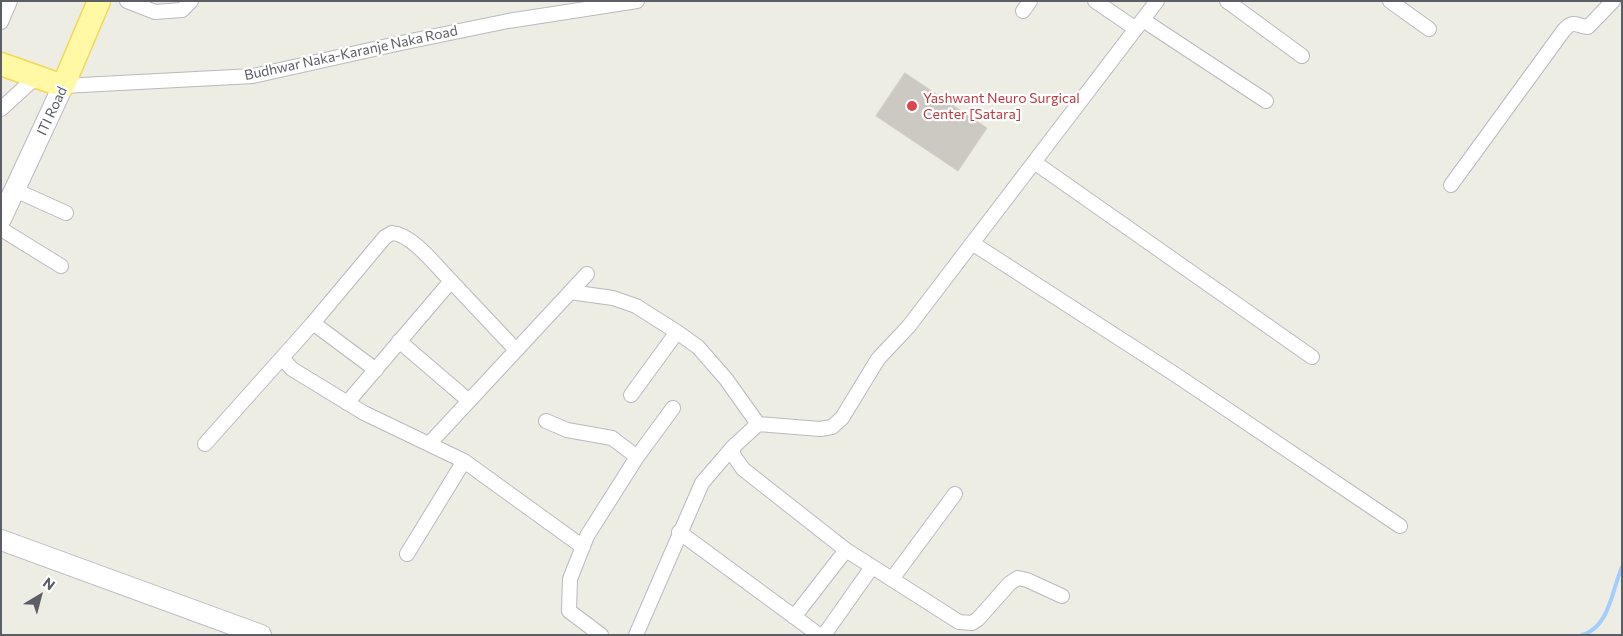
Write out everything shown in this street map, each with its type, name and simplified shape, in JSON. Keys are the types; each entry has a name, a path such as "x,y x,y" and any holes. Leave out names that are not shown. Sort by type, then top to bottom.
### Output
{"main road":[{"name":"ITI Road","path":"1,218 63,86 99,1"},
{"path":"1,64 63,86"},
{"path":"1,540 232,630 261,635"}],"street":[{"path":"1,22 10,1"},
{"path":"127,1 155,12 182,10 191,1"},
{"name":"Budhwar Naka-Karanje Naka Road","path":"63,86 253,76 401,42 489,25 636,1"},
{"path":"1095,1 1266,101"},
{"path":"641,633 680,532 702,483 732,448 758,424 820,429 832,427 842,418 878,359 909,326 1157,1"},
{"path":"1227,1 1302,56"},
{"path":"1390,1 1430,29"},
{"path":"1451,185 1564,30 1575,23 1588,27 1613,1"},
{"path":"1,109 37,76"},
{"path":"1034,162 1312,358"},
{"path":"14,190 66,213"},
{"path":"1,229 61,266"},
{"path":"205,444 313,323 385,237 392,233 404,235 412,242 516,350"},
{"path":"972,243 1176,375 1400,526"},
{"path":"429,444 587,274"},
{"path":"347,402 451,281"},
{"path":"570,292 613,298 636,306 677,332 698,347 726,379 758,424"},
{"path":"313,323 376,370"},
{"path":"631,396 677,332"},
{"path":"399,342 469,401"},
{"path":"282,358 292,369 364,413 464,461 583,547"},
{"path":"601,635 569,611 570,580 587,536 637,457 673,408"},
{"path":"546,421 567,430 612,438 637,457"},
{"path":"732,448 734,456 743,469 846,550 959,622 972,623 978,619 1010,583 1018,578 1027,580 1062,596"},
{"path":"407,554 464,461"},
{"path":"892,579 955,494"},
{"path":"680,532 819,635"},
{"path":"794,617 846,550"},
{"path":"824,635 872,567"}],"building":[{"path":"905,73 987,128 958,171 876,116"}],"waterway":[{"path":"1582,635 1591,631 1604,616 1622,567"}],"place":[{"name":"Yashwant Neuro Surgical Center [Satara]","path":"912,106"}]}
